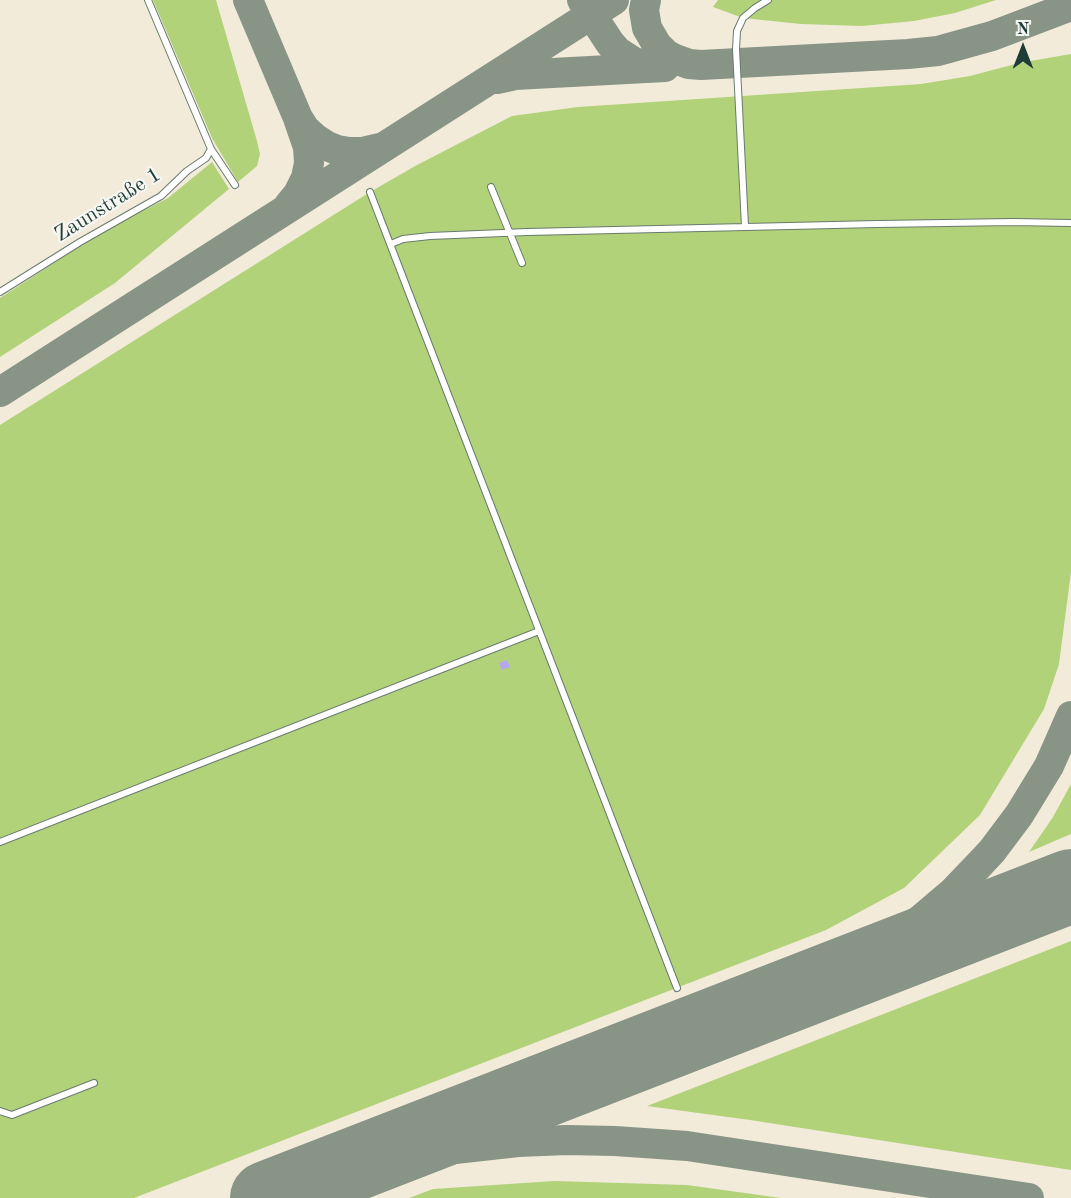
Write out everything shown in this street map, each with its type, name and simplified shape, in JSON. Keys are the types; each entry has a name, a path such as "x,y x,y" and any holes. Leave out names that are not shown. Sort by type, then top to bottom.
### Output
{"lane":[{"path":"148,0 211,149 235,185"},
{"path":"745,226 737,31 743,18 768,0"},
{"name":"Zaunstraße 1","path":"0,292 89,236 161,196 187,171 206,158 211,149"},
{"path":"491,187 522,263"},
{"path":"370,192 676,988"},
{"path":"391,244 403,239 509,232 745,226 1071,223"},
{"path":"0,842 539,632"},
{"path":"0,1111 12,1115 94,1083"}],"green space":[{"path":"153,0 216,0 260,154 257,166 238,182 212,138"},
{"path":"718,0 996,0 955,13 914,21 862,26 801,24 743,18 713,7"},
{"path":"1071,54 1071,572 1059,664 1044,709 980,815 904,888 826,930 134,1198 0,1198 0,425 370,192 512,116 578,107 921,84"},
{"path":"212,162 229,189 115,283 0,357 0,298 105,230 168,198"},
{"path":"1071,784 1071,834 1029,852 1053,817"},
{"path":"1071,941 1071,1170 647,1106"},
{"path":"554,1181 687,1185 781,1198 409,1198 433,1189"}],"building":[{"path":"507,660 510,667 502,670 499,663"}],"taxiway":[{"path":"248,0 298,118"},
{"path":"582,0 617,51 634,62 650,66"},
{"path":"0,392 614,0"},
{"path":"646,0 644,10 647,28 657,45 675,59 701,65 938,51 992,36 1071,6"},
{"path":"497,79 515,75 665,67"},
{"path":"289,205 306,178 309,163 308,147 298,118 305,129 316,139 337,150 362,152 379,148"},
{"path":"820,983 881,948 920,920 953,892 977,867 1019,815 1049,766 1071,716"},
{"path":"970,925 1071,896"},
{"path":"303,1184 374,1164 446,1150 518,1142 567,1140 687,1146 1029,1198"}],"runway":[{"path":"267,1198 1071,886"}]}
